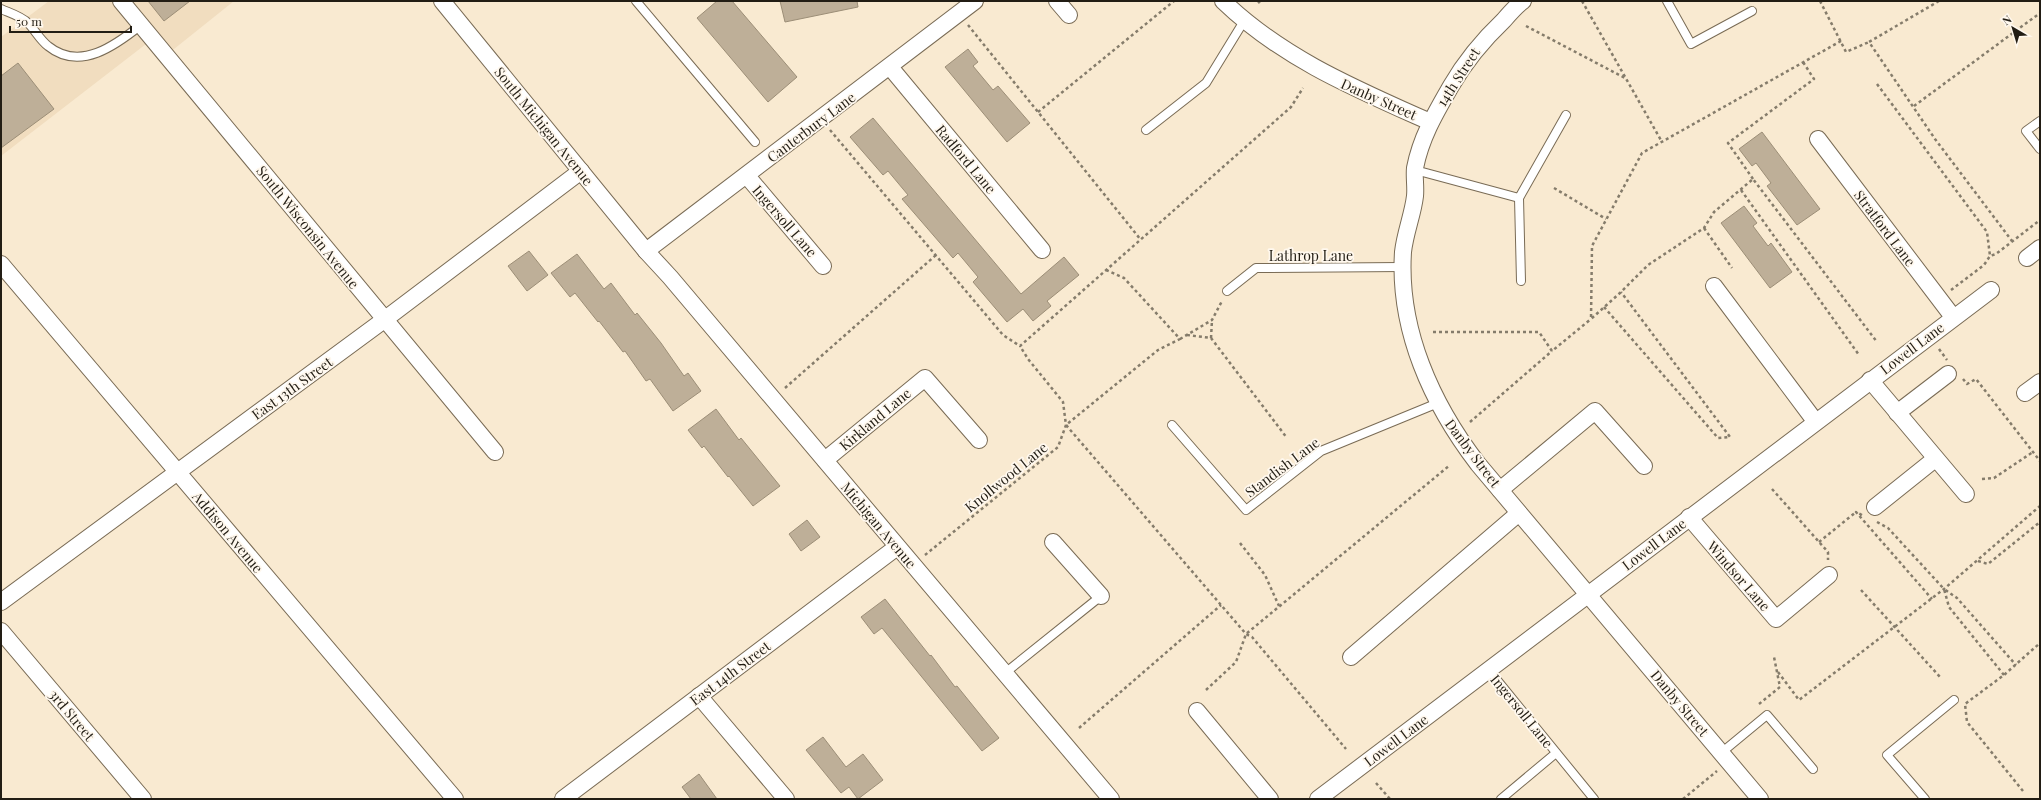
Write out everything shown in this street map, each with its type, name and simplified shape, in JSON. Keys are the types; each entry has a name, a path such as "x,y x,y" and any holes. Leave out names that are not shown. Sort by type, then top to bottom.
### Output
{"street":[{"name":"South Wisconsin Avenue","path":"121,1 495,452"},
{"name":"South Michigan Avenue","path":"442,1 646,251"},
{"name":"Canterbury Lane","path":"646,251 975,1"},
{"path":"1057,1 1069,14"},
{"name":"Danby Street","path":"1223,1 1244,21 1313,68 1430,122 1421,141 1415,170 1415,195 1403,250 1403,267 1409,321 1420,359 1438,403 1460,440 1500,490 1760,799"},
{"name":"14th Street","path":"1430,122 1460,69 1476,48 1521,2"},
{"name":"Radford Lane","path":"890,67 1042,250"},
{"name":"Stratford Lane","path":"1818,139 1953,317"},
{"name":"East 13th Street","path":"1,602 384,320 581,172"},
{"name":"Ingersoll Lane","path":"746,176 823,266"},
{"path":"2027,258 2040,248"},
{"name":"Michigan Avenue","path":"646,251 670,277 1111,799"},
{"name":"Addison Avenue","path":"1,264 455,799"},
{"path":"1714,286 1815,422"},
{"name":"Lowell Lane","path":"1318,799 1953,317 1991,290"},
{"path":"1897,413 1953,371"},
{"name":"Kirkland Lane","path":"824,460 925,378 979,440"},
{"path":"1870,380 1966,494"},
{"path":"2025,393 2040,382"},
{"path":"1500,490 1595,411 1644,466"},
{"path":"1873,516 1936,459"},
{"path":"1351,657 1519,513"},
{"name":"Windsor Lane","path":"1689,518 1776,619 1828,569"},
{"path":"1053,542 1101,596"},
{"name":"East 14th Street","path":"563,799 897,547"},
{"name":"3rd Street","path":"1,630 143,799"},
{"path":"699,696 786,799"},
{"path":"1197,711 1270,799"}],"lane":[{"path":"636,1 755,142"},
{"path":"1668,1 1691,44 1752,11"},
{"path":"1,9 21,18 47,46 56,52 69,56 99,53 116,44 141,25"},
{"path":"1146,130 1206,83 1244,21"},
{"path":"1521,280 1519,198 1566,115"},
{"path":"2040,120 2026,131 2040,149"},
{"path":"1415,170 1519,198"},
{"name":"Lathrop Lane","path":"1228,291 1256,268 1403,267"},
{"name":"Standish Lane","path":"1172,425 1246,510 1321,451 1438,403"},
{"path":"1005,673 1101,596"},
{"name":"Ingersoll Lane","path":"1488,669 1594,799"},
{"path":"1925,799 1887,755 1954,700"},
{"path":"1725,757 1767,715 1813,769"},
{"name":"Ingersoll Lane","path":"1501,799 1556,753"}],"path":[{"path":"1038,112 1174,1"},
{"path":"1582,1 1662,142"},
{"path":"1820,1 1846,52 1869,42 1938,1"},
{"path":"1914,106 2040,13"},
{"path":"965,21 1141,240"},
{"path":"1526,26 1626,79"},
{"path":"1591,319 1592,246 1642,153 1841,41"},
{"path":"1869,42 1914,106 1935,139 2012,241"},
{"path":"1803,62 1814,80 1728,143 1753,179 1877,342"},
{"path":"1877,84 1987,232 1990,256"},
{"path":"821,119 1003,335 1020,346 1291,107 1303,88"},
{"path":"1470,422 1591,319 1621,292 1648,264 1704,228 1714,212 1753,179"},
{"path":"1554,188 1606,219"},
{"path":"1741,190 1859,355"},
{"path":"1939,298 1984,265 1990,256 1996,254 2040,220"},
{"path":"1704,228 1732,268"},
{"path":"780,391 936,255"},
{"path":"1106,270 1124,278 1180,339"},
{"path":"1604,307 1718,438 1730,437 1621,292"},
{"path":"1222,301 1212,320 1211,338 1287,438"},
{"path":"1212,320 1188,335 1158,350 1066,425 1246,634 1252,637 1346,749"},
{"path":"1433,332 1539,332 1552,351"},
{"path":"1188,335 1211,338"},
{"name":"Knollwood Lane","path":"913,565 1058,447 1066,425 1062,402 1028,359 1020,346"},
{"path":"1939,349 1953,371 1967,384 1976,379 2040,461"},
{"path":"1982,479 1994,478 2033,452"},
{"path":"1206,690 1236,662 1246,634 1450,465"},
{"path":"1772,490 1828,552 1828,569"},
{"path":"1778,672 1799,700 1932,599 2040,506"},
{"path":"1856,512 1873,516 1888,528 1944,589 1957,598 2016,665"},
{"path":"1819,542 1856,512"},
{"path":"1856,512 1932,599"},
{"path":"1977,560 1988,564 2040,522"},
{"path":"1240,543 1266,575 1279,606"},
{"path":"1944,589 1949,607 2004,675"},
{"path":"1861,590 1940,677"},
{"path":"1079,728 1221,605"},
{"path":"2023,792 1967,722 1965,704 2004,675 2040,643"},
{"path":"1758,706 1780,687 1774,657"},
{"path":"1684,799 1725,757"},
{"path":"1376,783 1390,799"}],"shaded area":[{"path":"49,1 234,1 159,61 146,44 1,156 1,37"}],"building":[{"path":"148,1 190,1 164,21"},
{"path":"717,1 732,1 797,77 768,102 697,18"},
{"path":"780,1 857,1 858,7 785,22"},
{"path":"968,49 978,62 973,66 993,90 998,86 1030,123 1007,142 945,67"},
{"path":"18,63 54,109 1,148 1,76"},
{"path":"873,118 1021,294 1064,257 1079,275 1047,301 1051,306 1033,321 1023,309 1007,322 973,282 978,277 958,253 953,258 902,199 908,195 888,171 883,175 850,137"},
{"path":"1762,132 1820,209 1797,225 1767,186 1771,183 1756,163 1752,166 1739,149"},
{"path":"1744,206 1757,223 1753,226 1768,246 1771,243 1792,272 1770,288 1721,223"},
{"path":"529,251 548,275 527,291 508,266"},
{"path":"577,254 604,289 611,283 635,315 637,313 661,343 684,376 688,373 701,391 673,411 650,379 646,381 625,351 623,352 575,293 570,297 551,273"},
{"path":"716,409 739,440 741,438 780,486 753,506 704,446 702,448 688,430"},
{"path":"807,520 820,537 801,551 789,534"},
{"path":"885,599 955,687 957,686 999,738 982,751 882,628 874,634 861,617"},
{"path":"823,737 846,767 863,754 883,780 858,799 849,787 841,793 806,750"},
{"path":"699,774 717,799 691,799 682,787"}]}
